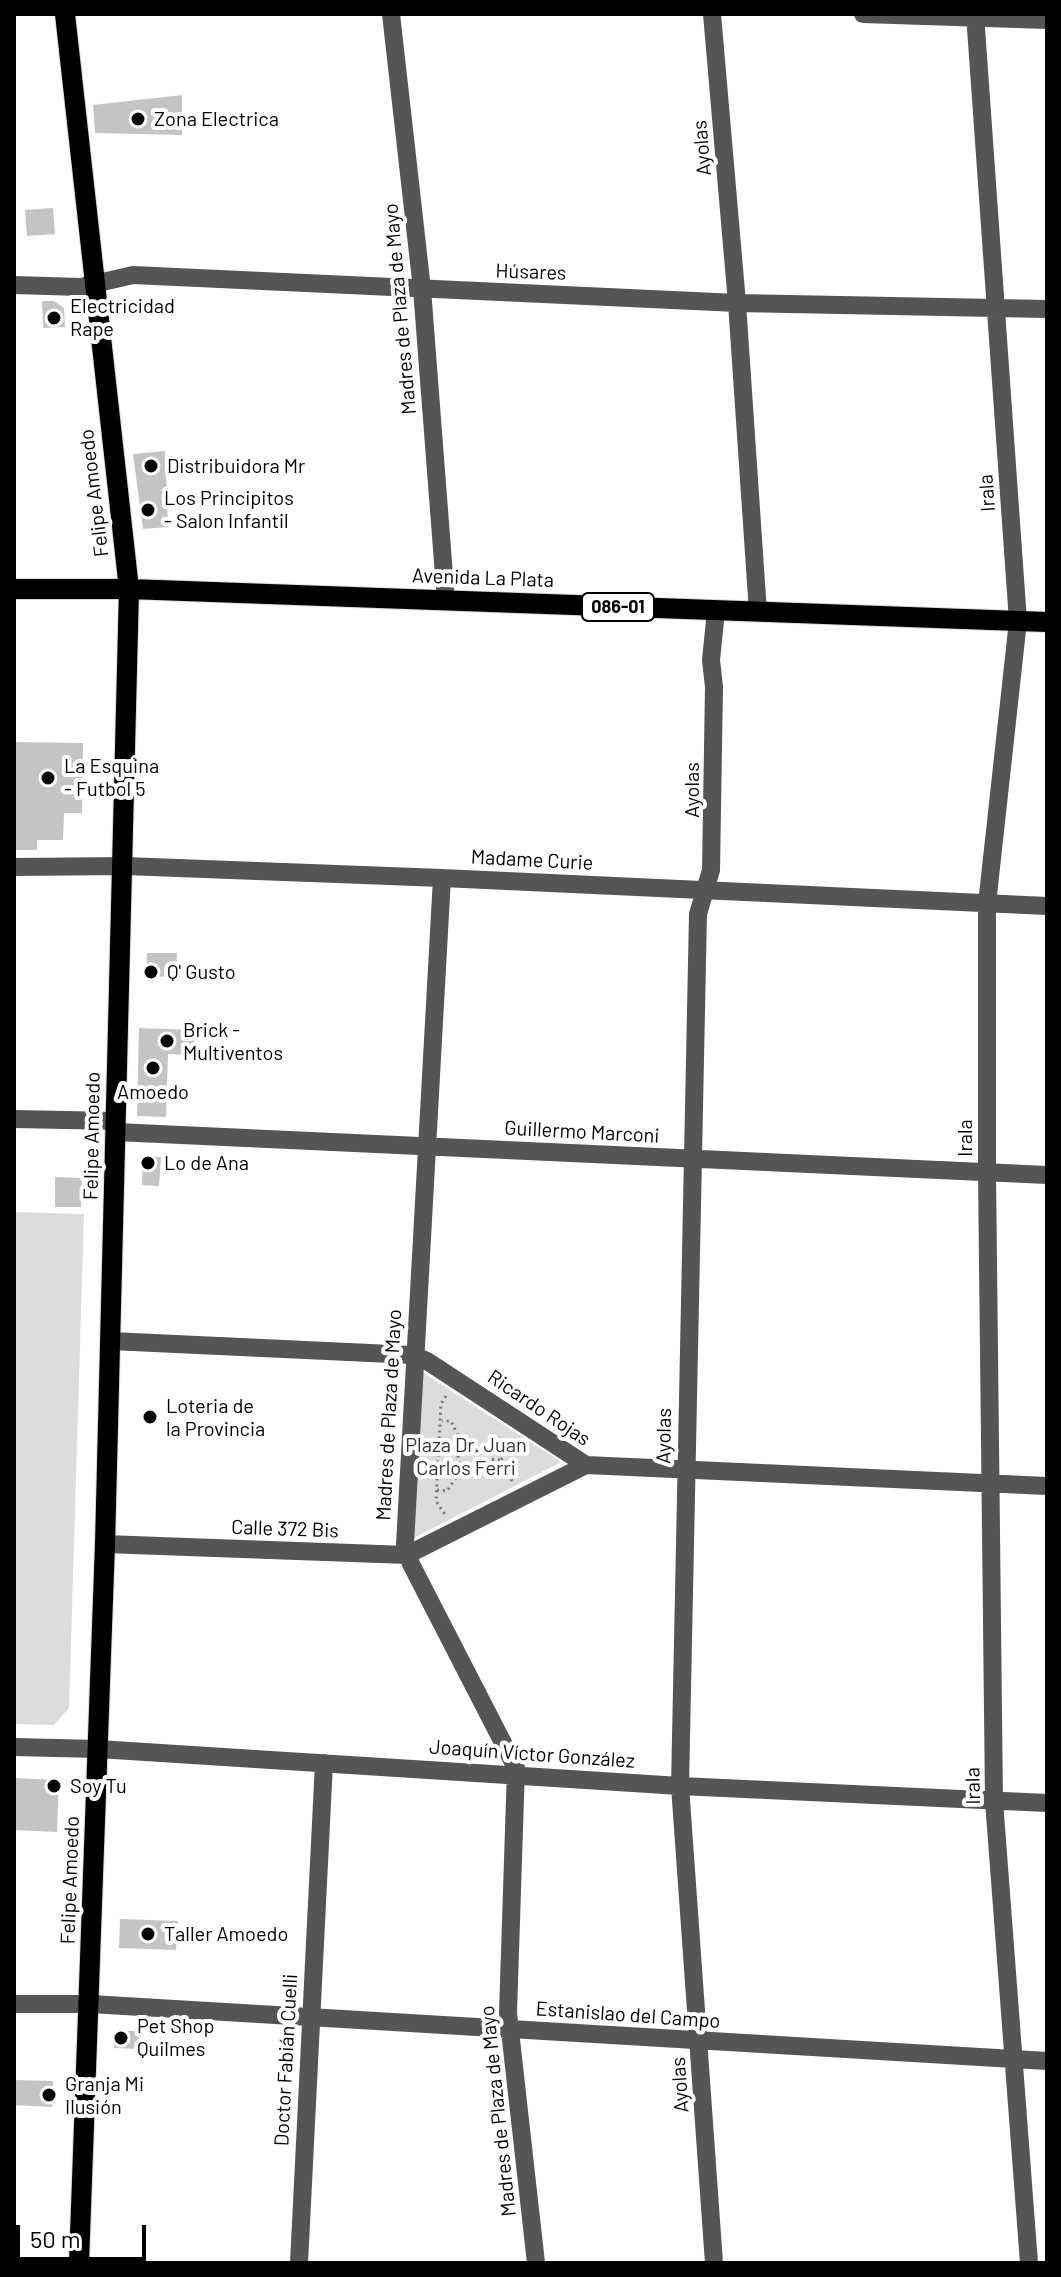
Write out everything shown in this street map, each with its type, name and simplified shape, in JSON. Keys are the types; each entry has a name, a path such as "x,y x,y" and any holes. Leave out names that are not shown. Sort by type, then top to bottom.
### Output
{"main road":[{"name":"Felipe Amoedo","path":"65,14 129,589 125,866 105,1544 91,2004 79,2263"},
{"name":"Avenida La Plata","path":"14,589 129,589 1047,622"}],"street":[{"name":"Madres de Plaza de Mayo","path":"391,14 422,289 446,601"},
{"name":"Ayolas","path":"712,14 737,303 758,612"},
{"path":"863,14 975,15 1047,20"},
{"name":"Irala","path":"975,15 1018,621 987,904 987,1172 994,1801 1029,2263"},
{"name":"Húsares","path":"14,285 94,284 133,275 737,303 1047,309"},
{"name":"Ayolas","path":"714,2263 680,1786 698,914 706,890 714,827 714,687 711,660 716,611"},
{"name":"Madame Curie","path":"14,867 125,866 1047,906"},
{"name":"Madres de Plaza de Mayo","path":"442,878 413,1355 407,1555 514,1758 517,1775 509,2029 536,2263"},
{"name":"Guillermo Marconi","path":"14,1119 426,1147 1047,1175"},
{"name":"Ricardo Rojas","path":"111,1341 413,1355 457,1380 586,1465 1047,1486"},
{"name":"Calle 372 Bis","path":"105,1544 407,1555 586,1465"},
{"name":"Joaquín Víctor González","path":"14,1747 98,1749 680,1786 1047,1803"},
{"name":"Doctor Fabián Cuelli","path":"299,2263 324,1763"},
{"name":"Estanislao del Campo","path":"14,2004 91,2004 1047,2061"}],"path":[{"path":"457,1380 441,1404 436,1501 457,1532"},
{"path":"437,1490 447,1491 461,1470 458,1457 462,1444 451,1421 440,1421"},
{"path":"501,1460 526,1425"},
{"path":"486,1459 501,1460"},
{"path":"501,1460 521,1498"}],"green space":[{"path":"14,1212 84,1214 69,1708 54,1725 14,1724"},
{"name":"Plaza Dr. Juan Carlos Ferri","path":"422,1372 561,1462 414,1538"}],"building":[{"name":"Zona Electrica","path":"182,95 182,135 95,133 93,105"},
{"path":"53,208 55,234 27,236 25,210"},
{"name":"Electricidad Rape","path":"42,301 54,301 64,308 65,327 43,328"},
{"path":"165,451 168,527 143,529 133,454"},
{"name":"La Esquina - Futbol 5","path":"14,742 83,743 82,813 64,813 63,840 37,840 37,850 14,850"},
{"path":"147,953 177,953 176,977 146,976"},
{"path":"139,1028 195,1030 194,1055 168,1054 166,1117 137,1116"},
{"path":"143,1156 161,1157 159,1186 142,1185"},
{"path":"55,1177 82,1178 81,1207 55,1207"},
{"path":"14,1778 59,1780 57,1832 14,1830"},
{"name":"Taller Amoedo","path":"120,1919 178,1921 176,1950 119,1948"},
{"path":"122,2031 139,2031 138,2049 114,2048 114,2037"},
{"path":"14,2080 53,2081 52,2107 14,2105"}],"place":[{"name":"Zona Electrica","path":"138,119"},
{"name":"Electricidad Rape","path":"54,318"},
{"name":"Distribuidora Mr","path":"151,466"},
{"name":"Los Principitos - Salon Infantil","path":"148,510"},
{"name":"La Esquina - Futbol 5","path":"48,778"},
{"name":"Q' Gusto","path":"151,972"},
{"name":"Brick - Multiventos","path":"167,1041"},
{"name":"Amoedo","path":"153,1068"},
{"name":"Lo de Ana","path":"148,1163"},
{"name":"Loteria de la Provincia","path":"150,1417"},
{"name":"Soy Tu","path":"54,1786"},
{"name":"Taller Amoedo","path":"148,1934"},
{"name":"Pet Shop Quilmes","path":"121,2038"},
{"name":"Granja Mi Ilusión","path":"49,2095"}]}
